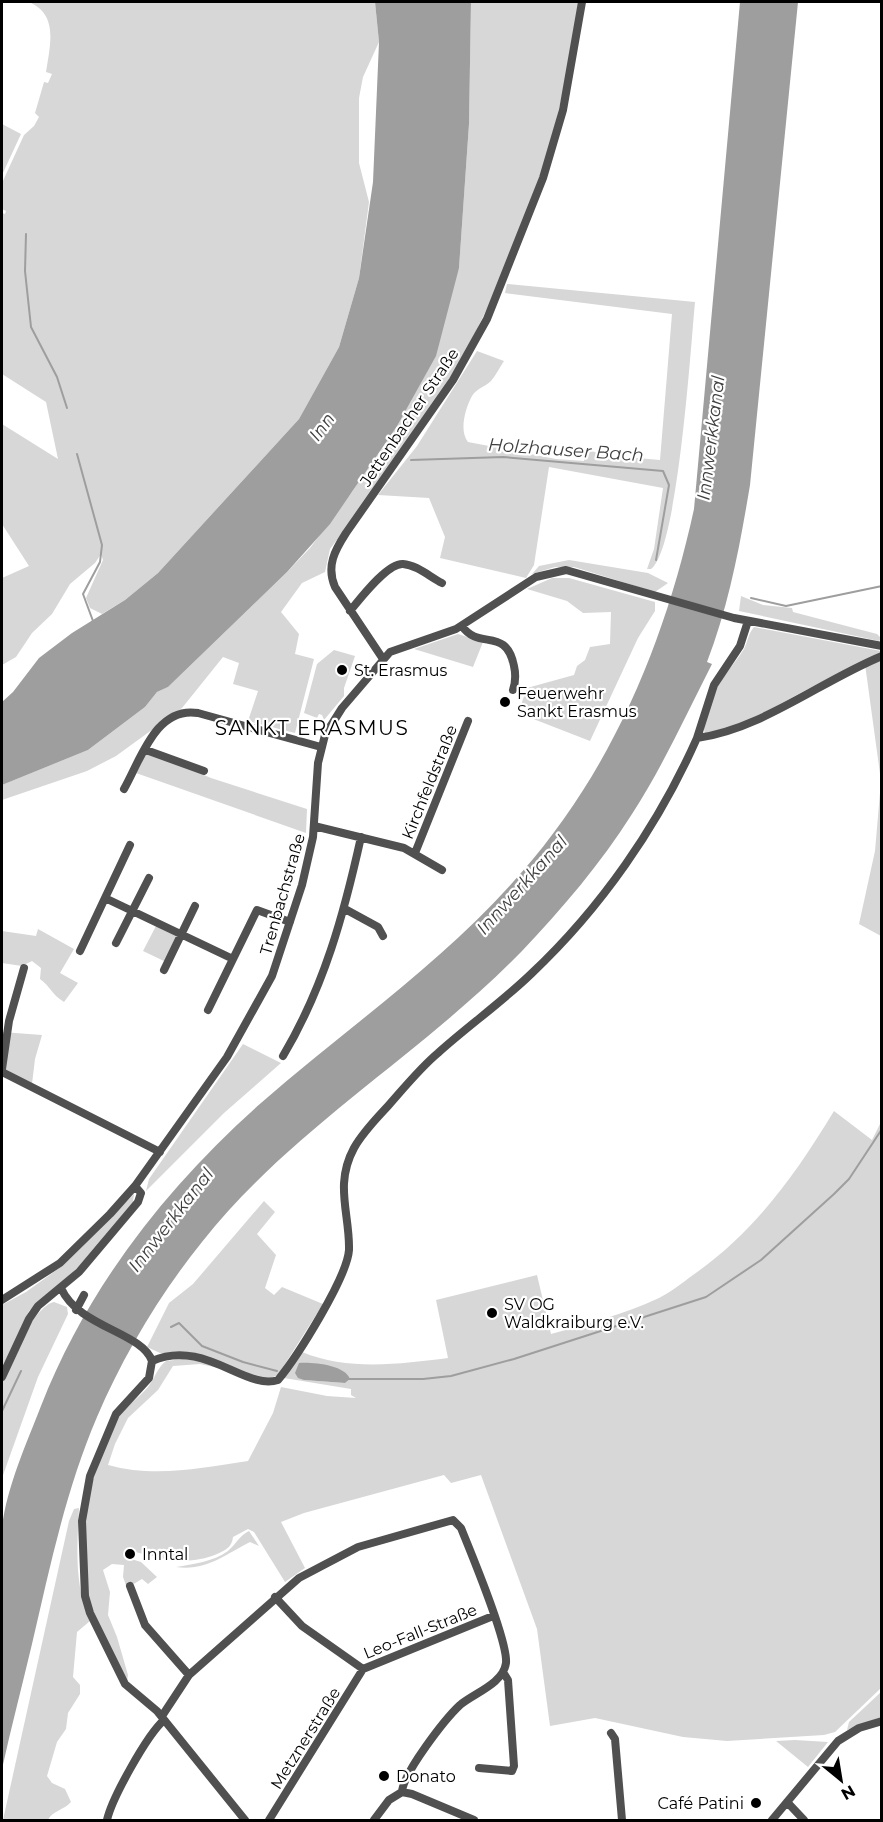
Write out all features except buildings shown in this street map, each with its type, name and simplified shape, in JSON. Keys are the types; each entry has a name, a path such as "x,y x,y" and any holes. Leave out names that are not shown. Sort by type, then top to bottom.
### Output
{"street":[{"name":"Jettenbacher Straße","path":"383,659 333,582 332,559 346,532 453,380 487,319 548,161 563,110 582,2"},
{"path":"350,611 371,586 399,564 416,568 442,583"},
{"name":"Trenbachstraße","path":"2,1300 31,1284 66,1258 135,1186 208,1085 264,993 302,885 314,826 321,747 333,719 383,659 399,647 462,626 532,580 556,571 576,571 734,618 882,646"},
{"path":"152,1361 173,1356 191,1356 210,1360 263,1381 272,1382 280,1378 335,1290 344,1271 349,1245 344,1196 346,1170 354,1148 422,1068 532,973 600,898 659,813 697,738 711,692 740,646 748,621"},
{"path":"462,626 471,635 501,644 510,650 516,676 513,690"},
{"path":"697,738 743,726 833,678 882,656"},
{"path":"124,789 154,732 177,714 189,711 321,747"},
{"name":"Kirchfeldstraße","path":"415,853 468,721"},
{"path":"146,750 204,771"},
{"name":"Kirchfeldstraße","path":"314,826 415,853 442,870"},
{"path":"283,1056 321,983 345,909 361,837"},
{"path":"80,951 130,845"},
{"path":"116,944 148,878"},
{"path":"105,898 232,959"},
{"path":"164,970 195,906"},
{"path":"345,909 378,927 382,936"},
{"path":"208,1010 257,910 290,922"},
{"path":"24,968 9,1021 2,1071 160,1152"},
{"path":"2,1377 29,1319 42,1303 89,1260 138,1202 141,1193 135,1186"},
{"path":"61,1288 78,1311 140,1347 150,1355 152,1361 149,1378 116,1414 90,1476 82,1521 82,1558 87,1605 124,1682 163,1718 245,1821"},
{"path":"78,1311 84,1295"},
{"path":"107,1821 128,1777 189,1675 274,1597 310,1570 346,1552 413,1530 448,1521 456,1522 463,1532 493,1616 504,1649 506,1666 503,1672 454,1710 406,1776 402,1792"},
{"path":"130,1586 147,1627 189,1675"},
{"name":"Leo-Fall-Straße","path":"274,1597 302,1626 363,1669 493,1616"},
{"name":"Metznerstraße","path":"269,1821 363,1669"},
{"path":"479,1768 506,1773 512,1771 514,1766 508,1680 503,1672"},
{"path":"772,1821 838,1741 859,1728 882,1721"},
{"path":"611,1733 615,1739 622,1821"},
{"path":"374,1821 389,1800 402,1792 412,1794 469,1819"},
{"path":"787,1802 804,1821"}],"shaded area":[{"path":"29,2 375,2 379,42 363,77 359,98 359,163 369,202 359,278 339,347 299,419 158,573 125,600 102,614 90,608 86,598 103,560 101,554 95,563 70,584 52,614 32,633 16,657 2,665 2,578 29,566 2,524 2,424 58,459 46,402 2,374 2,213 5,214 6,211 2,209 2,183 24,135 34,126 39,117 35,113 44,82 48,83 52,74 46,72 50,41 49,23 39,8"},
{"path":"471,2 579,2 558,113 530,206 506,267 479,326 450,380 418,430 330,549 325,572 302,583 281,612 299,634 295,654 314,659 295,733 248,721 258,691 233,684 239,663 223,657 182,708 116,756 87,771 2,800 2,785 88,750 145,707 157,692 168,687 310,548 372,461 459,268 469,124"},
{"path":"2,124 21,134 2,175"},
{"path":"507,284 695,302 676,487 669,525 660,554 651,569 647,569 654,549 663,488 549,467 534,565 526,578 440,558 445,537 429,498 378,495 417,446 477,351 504,361 491,381 476,391 469,401 463,426 468,442 556,459 584,461 586,449 603,455 660,460 672,314 505,293"},
{"path":"569,560 648,573 668,583 655,592 574,567 555,567 532,574 539,566"},
{"path":"552,578 569,578 655,602 655,611 638,638 590,741 518,713 527,688 574,675 577,666 585,660 590,647 610,644 611,612 583,613 567,601 527,589"},
{"path":"741,596 763,605 792,608 793,612 877,634 881,638 879,641 739,611"},
{"path":"754,627 881,651 881,654 757,716 705,733 703,722 710,700 723,677 744,649"},
{"path":"458,634 483,642 473,667 414,649"},
{"path":"334,650 355,656 344,688 344,696 324,720 322,715 319,714 317,718 304,713 317,664"},
{"path":"881,658 881,781 865,664"},
{"path":"147,751 211,778 307,809 306,833 136,773"},
{"path":"881,781 881,936 859,924 875,851"},
{"path":"156,926 178,937 166,962 143,951"},
{"path":"38,929 74,949 60,973 78,983 64,1002 40,979 41,968 32,961 22,966 2,963 2,931 36,936"},
{"path":"2,1032 42,1035 35,1059 32,1084 2,1069"},
{"path":"243,1044 281,1063 224,1113 146,1191 149,1179"},
{"path":"834,1111 872,1140 881,1122 881,1688 835,1732 824,1735 727,1741 683,1737 595,1718 550,1726 537,1629 481,1475 451,1483 444,1475 304,1513 281,1522 305,1568 285,1582 254,1532 248,1529 233,1537 230,1546 223,1551 206,1558 172,1560 128,1550 125,1553 128,1558 141,1562 157,1577 148,1584 142,1579 127,1588 123,1577 124,1565 112,1564 103,1570 110,1592 108,1615 128,1675 127,1682 101,1630 89,1598 84,1555 88,1507 99,1460 116,1420 148,1387 166,1361 191,1358 223,1369 200,1364 173,1366 158,1390 128,1418 108,1465 143,1471 161,1471 195,1469 248,1461 273,1413 281,1387 327,1396 356,1398 351,1395 351,1389 284,1378 302,1352 337,1362 356,1364 393,1364 448,1358 436,1300 537,1275 551,1334 606,1318 663,1296 715,1258 755,1221 789,1180","holes":["308,1363 350,1379 345,1383 304,1380"]},
{"path":"134,1194 133,1202 83,1263 29,1311 2,1371 2,1305 26,1292 58,1269"},
{"path":"264,1201 275,1212 257,1234 276,1255 265,1288 274,1295 282,1287 323,1304 278,1375 268,1379 255,1377 230,1366 160,1353 147,1347 169,1303 193,1284"},
{"path":"54,1302 67,1307 68,1314 38,1377 2,1478 1,1408 4,1376 30,1325 46,1306"},
{"path":"79,1508 77,1551 79,1580 90,1621 77,1632 73,1677 80,1685 80,1694 68,1713 66,1729 57,1742 47,1776 52,1783 65,1789 71,1802 48,1820 3,1820 69,1521 74,1509"},
{"path":"249,1531 259,1546 250,1542 206,1564 187,1568 176,1567 216,1558 228,1551"},
{"path":"881,1692 881,1717 847,1730 849,1722"},
{"path":"776,1741 828,1742 808,1767"}],"water":[{"name":"Inn","path":"375,2 471,2 469,124 459,268 436,356 397,426 330,524 287,572 168,687 157,692 145,707 88,750 2,785 2,702 13,692 39,658 72,633 125,600 158,573 299,419 339,347 359,278 373,182 379,42"},
{"name":"Innwerkkanal","path":"740,2 798,2 750,485 728,597 707,662 712,664 643,796 594,868 566,902 522,951 483,989 316,1127 237,1201 186,1262 157,1304 107,1394 76,1472 52,1557 2,1769 1,1546 4,1513 18,1466 41,1406 82,1321 106,1280 133,1241 162,1204 226,1135 461,935 521,873 553,833 608,748 651,655 668,608 694,509"},
{"path":"299,1363 320,1364 342,1370 350,1379 345,1383 304,1380 298,1378 295,1373"}],"waterway":[{"path":"26,234 25,271 31,327 57,377 67,408"},
{"path":"77,454 102,545 100,562 83,594 93,621"},
{"name":"Holzhauser Bach","path":"411,460 503,457 663,471 669,485 656,560"},
{"name":"Holzhauser Bach","path":"371,460 386,463"},
{"name":"Holzhauser Bach","path":"751,598 786,606 882,586"},
{"path":"349,1379 423,1379 451,1376 514,1359 706,1297 761,1260 834,1194 849,1179 882,1129"},
{"path":"171,1327 179,1323 202,1346 243,1362 277,1371"},
{"path":"2,1411 21,1371"}],"place":[{"name":"St. Erasmus","path":"342,670"},
{"name":"Feuerwehr Sankt Erasmus","path":"505,702"},
{"name":"SV OG Waldkraiburg e.V.","path":"492,1313"},
{"name":"Inntal","path":"130,1554"},
{"name":"Donato","path":"384,1776"},
{"name":"Café Patini","path":"756,1803"}],"district":[{"name":"SANKT ERASMUS","path":"312,728"}]}
